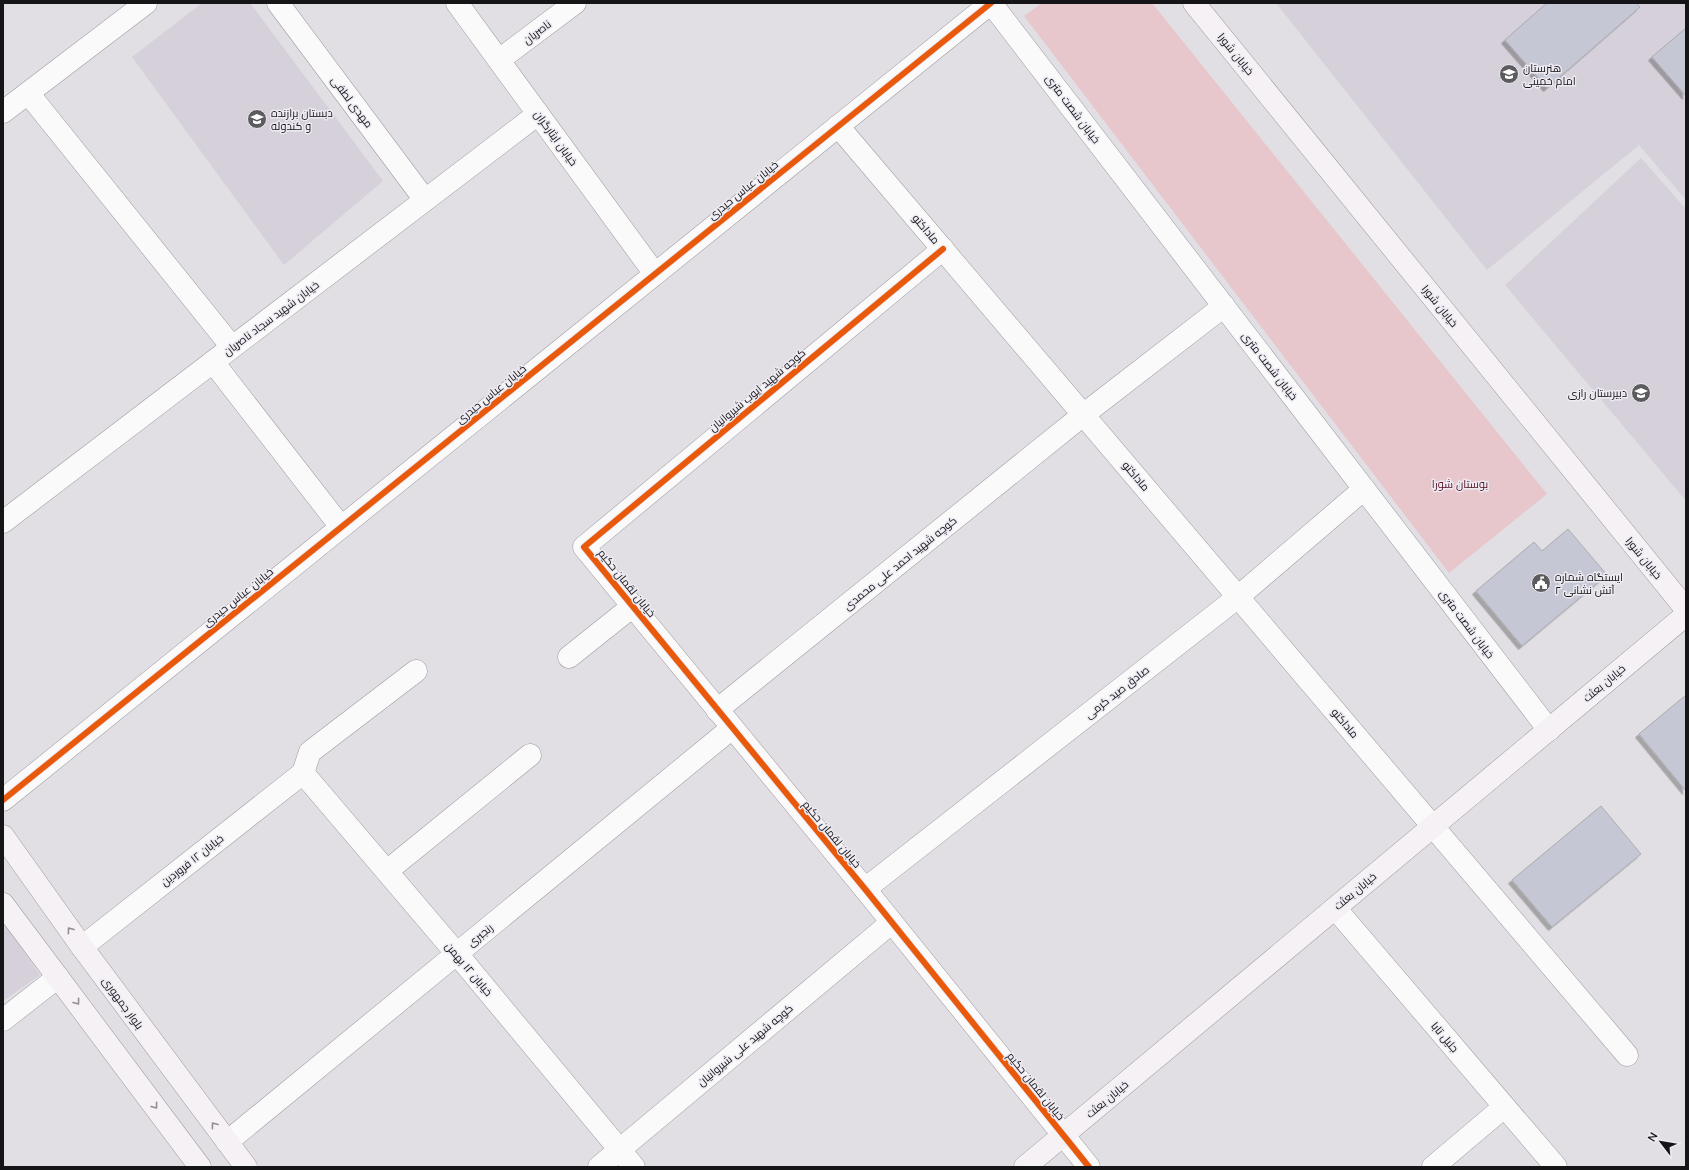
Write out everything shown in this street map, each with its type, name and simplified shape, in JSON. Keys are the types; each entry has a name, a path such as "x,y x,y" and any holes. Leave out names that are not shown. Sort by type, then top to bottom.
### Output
{"street":[{"path":"3,112 146,3"},
{"name":"مهدی لطفی","path":"278,3 425,200"},
{"name":"خیابان ایثارگران","path":"457,3 655,274"},
{"name":"ناصریان","path":"499,60 575,3"},
{"name":"خیابان عباس حیدری","path":"3,800 991,3"},
{"name":"خیابان شصت متری","path":"991,3 1549,730"},
{"name":"خیابان شورا","path":"1194,3 1686,609"},
{"path":"28,93 232,347"},
{"name":"خیابان شهید سجاد ناصریان","path":"3,522 538,114"},
{"name":"ماداکتو","path":"838,126 1627,1055"},
{"name":"کوچه شهید ایوب شیروانیان","path":"584,547 943,249"},
{"name":"کوچه شهید احمد علی محمدی","path":"717,710 1084,415 1224,306"},
{"path":"213,362 341,527"},
{"name":"صادق صید کرمی","path":"865,889 1238,597 1364,489"},
{"name":"خیابان لقمان حکیم","path":"584,547 865,889 1089,1167"},
{"path":"569,657 632,606"},
{"name":"خیابان بعثت","path":"1025,1167 1686,615"},
{"path":"303,773 310,752 416,671"},
{"name":"رنجبری","path":"227,1142 732,728"},
{"path":"387,871 530,755"},
{"name":"خیابان ۱۲ بهمن","path":"303,773 457,954 634,1167"},
{"name":"خیابان ۱۲ فروردین","path":"82,947 303,773"},
{"name":"بلوار جمهوری","path":"3,836 82,947 246,1167"},
{"path":"3,904 200,1167"},
{"name":"جلیل تابا","path":"1336,908 1556,1167"},
{"name":"کوچه شهید علی شیروانیان","path":"599,1167 891,923"},
{"path":"3,1020 58,977"},
{"path":"1433,1167 1504,1107"}],"shaded area":[{"name":"دبستان برازنده و کندوله","path":"202,3 250,3 383,181 284,265 132,57"},
{"name":"هنرستان امام خمینی","path":"1276,3 1686,3 1686,200 1639,145 1487,270"},
{"name":"دبیرستان رازی","path":"1641,158 1686,209 1686,501 1505,285"},
{"path":"3,921 40,975 3,1001"}],"green space":[{"name":"بوستان شورا","path":"1042,3 1152,3 1547,494 1449,573 1024,16"}],"building":[{"path":"1547,3 1636,3 1640,7 1547,88 1505,40"},
{"path":"1686,28 1686,96 1652,57"},
{"name":"ایستگاه شماره ۲ آتش نشانی","path":"1568,529 1607,575 1522,646 1476,591 1534,542 1542,551"},
{"path":"1686,695 1686,791 1639,734"},
{"path":"1601,806 1641,854 1552,927 1512,880"}],"cycle path":[{"path":"3,800 991,3"},
{"path":"943,249 584,547 865,889 1089,1167"}],"place":[{"name":"هنرستان امام خمینی","path":"1509,74"},
{"name":"دبستان برازنده و کندوله","path":"257,119"},
{"name":"دبیرستان رازی","path":"1641,393"},
{"name":"ایستگاه شماره ۲ آتش نشانی","path":"1541,583"}]}
